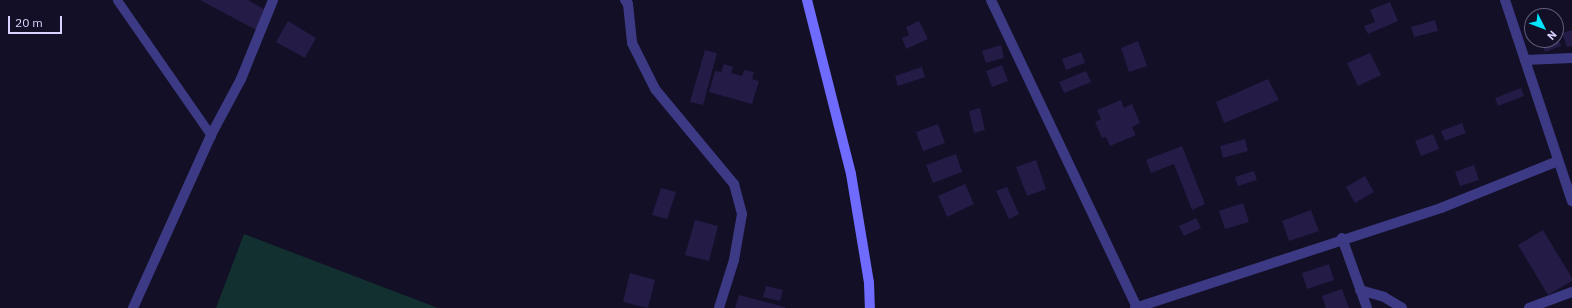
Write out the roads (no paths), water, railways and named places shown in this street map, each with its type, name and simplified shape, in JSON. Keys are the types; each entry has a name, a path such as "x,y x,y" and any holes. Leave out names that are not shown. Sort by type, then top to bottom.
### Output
{"main road":[{"path":"807,0 850,174 869,283 870,308"}],"street":[{"path":"133,308 211,135 242,79 273,0"},
{"path":"625,0 628,4 632,43 655,89 734,184 742,214 734,260 719,308"},
{"path":"991,0 1136,308 1342,238 1442,208 1558,161"},
{"path":"1505,0 1572,201"},
{"path":"1525,60 1572,58"},
{"path":"1342,238 1367,308"},
{"path":"1360,290 1384,297 1402,308"},
{"path":"1529,308 1572,292"}],"lane":[{"path":"117,0 121,9 211,135"}]}
